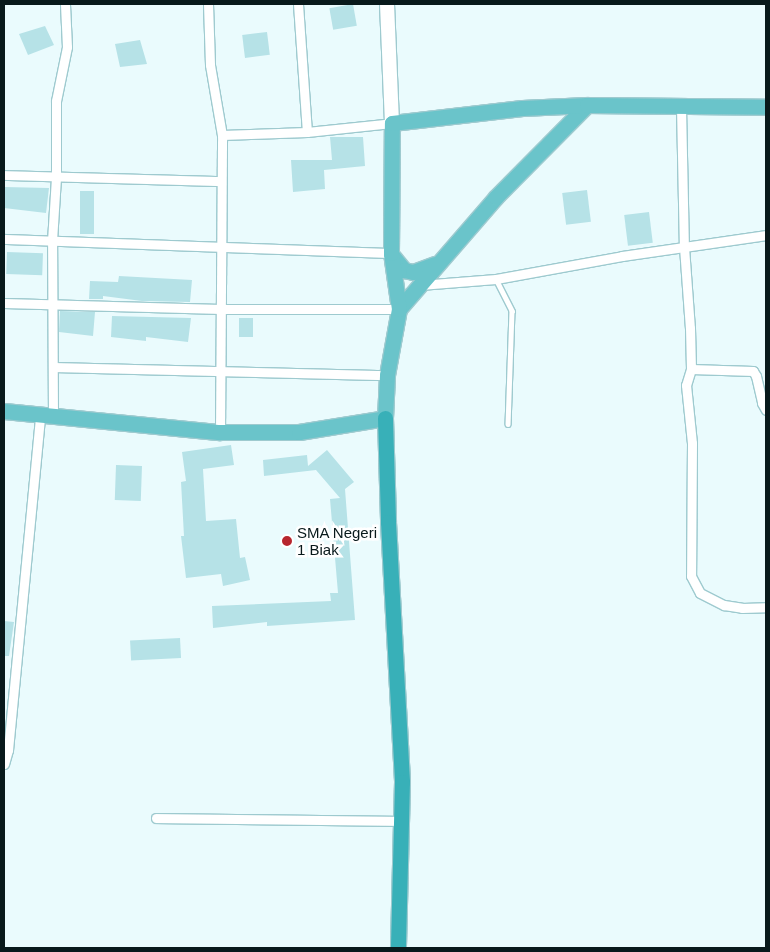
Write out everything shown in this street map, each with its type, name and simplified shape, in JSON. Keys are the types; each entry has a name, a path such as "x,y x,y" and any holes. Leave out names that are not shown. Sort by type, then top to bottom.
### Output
{"highway":[{"path":"385,418 388,522 401,772 398,948"}],"main road":[{"path":"4,411 220,432 299,432 385,418 387,375 398,309 391,253 392,123 387,4"},
{"path":"392,123 522,108 587,104 766,107"},
{"path":"398,309 420,285 435,264 496,197 587,104"},
{"path":"391,253 404,270 414,272 435,264"}],"street":[{"path":"4,764 8,750 53,367 52,241 56,178 56,101 67,47 66,4"},
{"path":"208,4 210,65 222,135 220,181 222,246 220,432"},
{"path":"298,4 306,132"},
{"path":"682,107 684,247 691,369 686,385 692,443 690,576 700,593 724,605 742,608 766,607"},
{"path":"222,135 306,132 392,123"},
{"path":"4,175 56,178 220,181"},
{"path":"420,285 496,279 766,235"},
{"path":"4,239 391,253"},
{"path":"4,303 222,309 398,309"},
{"path":"53,367 387,375"},
{"path":"691,369 753,370 762,404 766,410"},
{"path":"156,818 401,822"}],"lane":[{"path":"496,279 512,311 508,424"}],"building":[{"path":"353,4 357,26 333,30 329,8"},
{"path":"45,26 54,45 28,55 19,34"},
{"path":"267,32 270,55 245,58 242,35"},
{"path":"140,40 147,64 120,67 115,44"},
{"path":"330,137 363,137 365,166 324,170 325,189 293,192 291,160 332,160"},
{"path":"4,187 49,188 46,213 4,208"},
{"path":"587,190 591,222 566,225 562,193"},
{"path":"80,191 94,191 94,234 80,234"},
{"path":"649,212 653,243 628,246 624,215"},
{"path":"7,252 43,253 42,275 6,274"},
{"path":"119,276 192,280 190,302 142,301 103,296 103,299 89,299 90,281 118,282"},
{"path":"60,311 95,312 93,336 59,332"},
{"path":"112,316 191,318 188,342 146,337 146,341 111,337"},
{"path":"239,318 253,318 253,337 239,337"},
{"path":"231,445 234,465 203,469 206,521 236,519 240,558 245,557 250,580 223,586 221,574 186,578 181,536 184,536 181,482 186,481 182,452"},
{"path":"327,450 354,482 345,489 355,620 267,626 267,622 213,628 212,606 331,601 330,593 338,593 330,499 340,498 316,470 264,476 263,460 307,455 308,466"},
{"path":"116,465 142,466 141,501 115,500"},
{"path":"4,621 14,622 9,656 4,656"},
{"path":"180,638 181,658 131,661 130,641"}],"place":[{"name":"SMA Negeri 1 Biak","path":"287,541"}]}
